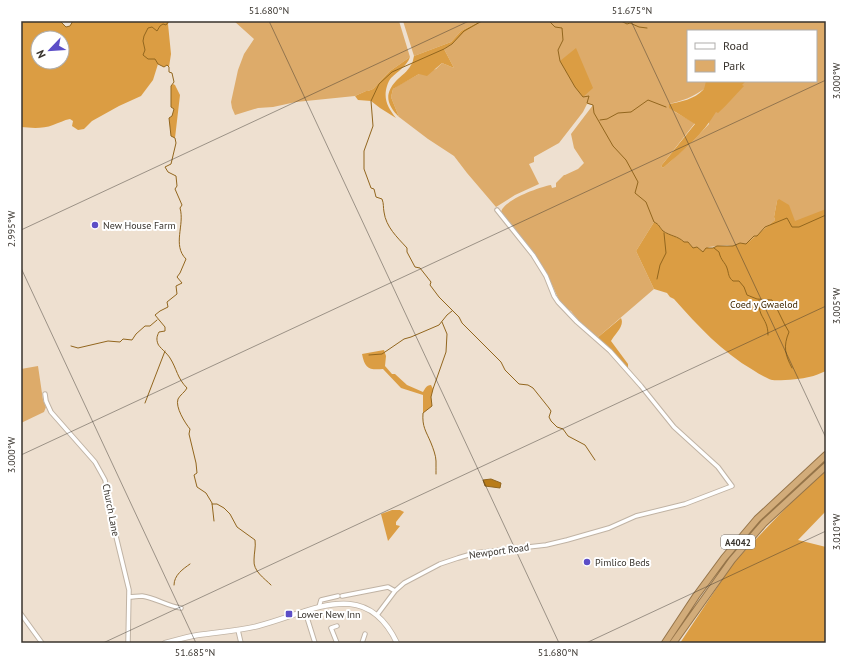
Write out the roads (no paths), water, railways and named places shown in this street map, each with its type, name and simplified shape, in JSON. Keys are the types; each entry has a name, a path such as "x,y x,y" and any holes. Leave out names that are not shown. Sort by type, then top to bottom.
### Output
{"highway":[{"name":"A4042","path":"665,643 696,596 724,558 757,519 826,455"},
{"name":"A4042","path":"673,643 728,566 764,523 826,466"}],"street":[{"name":"Newport Road","path":"377,615 395,591 404,583 440,564 475,553 546,545 567,540 609,528 636,516 685,504 732,486 718,467 674,427 610,351 577,322 558,302 546,276 533,255 497,210"},
{"name":"Church Lane","path":"45,394 46,401 51,412 95,462 105,480 114,528 129,590 128,643"},
{"path":"319,607 321,600 340,596 388,587 395,591"},
{"path":"129,597 142,596 181,608"},
{"path":"165,643 198,635 258,626 319,607 342,603 354,604 377,615 387,625 397,643"},
{"path":"305,611 316,643"},
{"path":"21,614 42,643"},
{"path":"337,643 331,628 338,626"},
{"path":"238,630 241,643"},
{"path":"362,643 365,634"}],"waterway":[{"path":"60,21 66,27 70,26 73,21"},
{"path":"169,21 166,25 163,24 160,26 157,31 152,27 148,28 143,41 145,50 143,55 148,59 155,59 158,64 164,67 167,65 169,67 169,72 172,73 174,82 171,86 171,107 174,109 172,116 169,118 171,136 175,138 176,143 171,164 165,167 168,172 176,176 177,186 175,189 182,205 180,208 181,221 179,241 180,248 186,259 177,277 182,283 176,286 177,294 167,302 168,307 155,315 165,327 165,331 159,332 157,341 170,358 181,381 187,388 177,402 183,419 190,429 189,434 196,463 197,473 194,475 197,487 206,493 212,503 214,521"},
{"path":"482,21 464,31 452,44 444,49 392,72 379,84 371,101 373,126 364,151 364,169 371,188 374,189 376,197 382,199 385,217 392,232 407,248 407,252 415,267 420,268 431,282 430,285 439,297 459,317 462,323 501,362 505,370 519,384 528,385 533,388 551,411 549,417 551,421 557,427 563,429 568,436 585,445 595,460"},
{"path":"549,21 555,27 562,28 563,40 558,50 560,61 575,87 583,97 589,96 587,103 593,105 594,113 613,146 626,160 638,182 635,193 646,202 654,222 663,231 679,238 684,242 688,242 693,248 697,247 703,252 706,248 733,246 740,243 746,244 754,236 757,236 765,227 787,218 792,227 799,227 826,215"},
{"path":"621,21 627,24 630,23 639,27 647,28"},
{"path":"600,120 607,119 618,113 631,112 648,100 666,107"},
{"path":"657,279 660,265 666,253 664,233"},
{"path":"714,248 719,252 730,278 733,281 739,281 744,287 747,295 757,299 772,300 789,332 785,346 792,368"},
{"path":"759,300 760,311 767,326 768,335"},
{"path":"369,355 382,354 404,339 439,325 452,311"},
{"path":"71,346 78,348 108,341 120,342 123,339 132,340 145,326 150,326 157,320"},
{"path":"436,474 436,457 426,432 423,413 432,406 431,397 433,389 446,352 447,334 442,322"},
{"path":"145,403 165,351"},
{"path":"212,504 217,504 224,508 230,514 237,527 255,540 255,568 271,585"},
{"path":"174,585 177,575 190,564"}],"place":[{"name":"New House Farm","path":"95,225"},
{"name":"Pimlico Beds","path":"587,562"},
{"name":"Lower New Inn","path":"289,614"}],"park label":[{"name":"Coed y Gwaelod","path":"764,304"}]}
